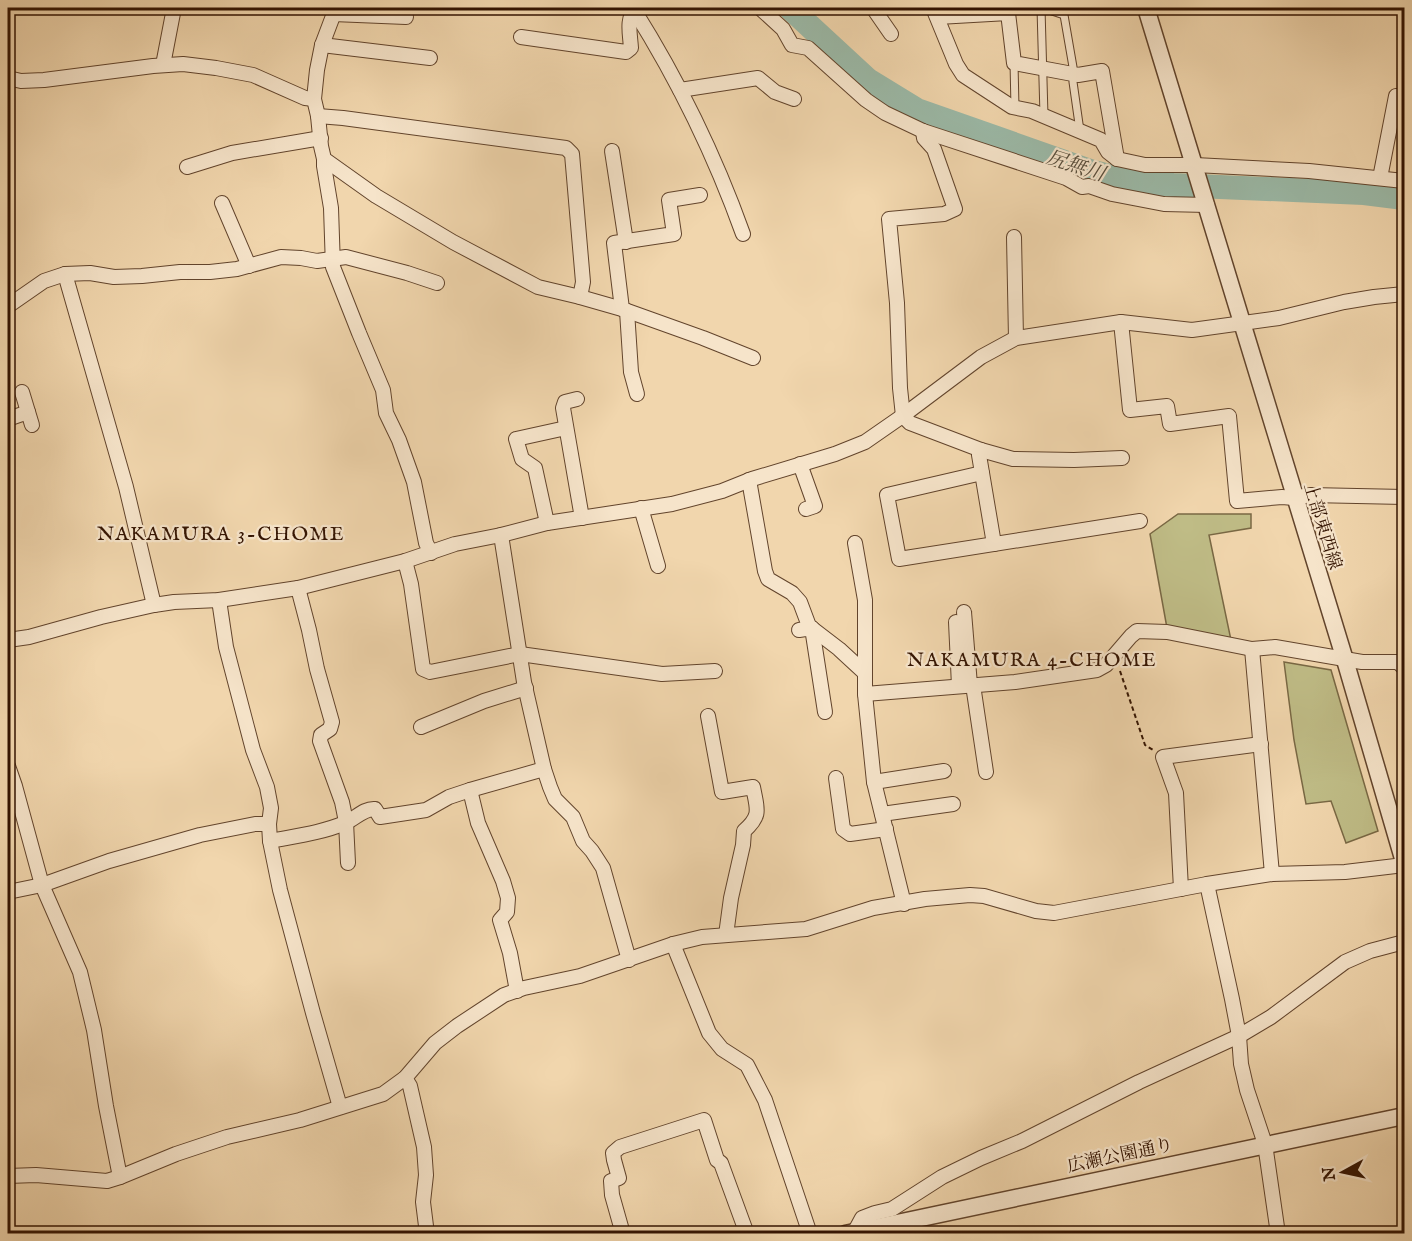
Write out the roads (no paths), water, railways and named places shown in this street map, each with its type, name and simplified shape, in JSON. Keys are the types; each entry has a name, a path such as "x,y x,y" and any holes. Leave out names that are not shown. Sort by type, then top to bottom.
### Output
{"street":[{"path":"163,65 174,8"},
{"path":"521,37 626,52 631,48 629,21 633,8"},
{"path":"633,8 680,90 743,234"},
{"path":"760,8 783,29 792,45 808,48 866,100 885,113 923,130 1066,178 1082,187 1089,186 1112,194 1164,204 1206,203"},
{"path":"873,8 891,34"},
{"path":"1146,8 1196,169"},
{"path":"1117,159 1101,71 1078,75 1014,63 1009,10 935,12 956,64 963,75 1012,107 1032,111 1101,140 1108,152 1117,159 1145,165 1196,169 1309,171 1404,181"},
{"path":"406,17 334,11 322,45 314,99 331,208 333,267 383,390 386,413 399,440 414,482 426,543 431,553"},
{"path":"322,45 398,47 430,58"},
{"path":"8,78 21,81 44,80 183,64 253,75 305,98 314,99"},
{"path":"680,90 758,78 775,92 794,99"},
{"path":"1380,178 1396,96 1404,97"},
{"path":"318,116 343,117 566,148 572,154 583,282 580,297"},
{"path":"923,130 924,138 934,149 955,209 944,214 889,219 897,303 903,416 910,423 981,450 1013,459 1122,458"},
{"path":"187,167 206,154 232,153 273,139 321,138"},
{"path":"612,151 626,242"},
{"path":"324,159 376,195 464,248 538,287 625,310 753,358"},
{"name":"上部東西線","path":"1196,169 1404,863"},
{"path":"637,394 631,372 625,310 614,243 674,234 669,200 700,195"},
{"path":"222,203 249,266"},
{"path":"1014,237 1016,338"},
{"path":"8,306 44,281 65,274 90,273 114,277 210,272 237,269 281,257 317,261 346,257 437,283"},
{"path":"65,274 126,487 154,606"},
{"path":"8,640 174,602 219,600 298,588 405,561 455,544 547,524 672,504 722,491 865,442 981,357 1016,338 1121,322 1192,330 1279,318 1344,302 1404,294"},
{"path":"1121,322 1130,410 1167,406 1170,424 1229,416 1237,501 1310,495 1404,497"},
{"path":"8,419 30,418 22,392"},
{"path":"577,399 565,402 563,408 582,518"},
{"path":"547,524 535,468 522,459 516,439 567,428"},
{"path":"981,450 979,455 994,544"},
{"path":"800,464 815,506 806,509"},
{"path":"982,473 887,495 899,559 1140,521"},
{"path":"749,480 765,571 768,579 792,593 800,602 809,626 806,629 825,712"},
{"path":"641,508 658,566"},
{"path":"501,535 526,688 544,769 555,799 573,817 583,841 603,868 629,960"},
{"path":"855,543 865,600 866,694 874,782 904,904"},
{"path":"405,561 411,584 423,669 430,672 520,654 662,674 716,671"},
{"path":"298,588 332,722 330,729 321,735 320,741 342,802 346,822 348,863"},
{"path":"219,600 226,647 253,750 267,787 271,808 270,841 280,890 340,1107"},
{"path":"959,613 967,685 986,772"},
{"path":"806,629 839,649 865,673"},
{"path":"866,694 1015,682 1097,670 1106,665 1137,631 1167,632 1252,649 1275,647 1362,663 1398,663 1404,668"},
{"path":"1252,649 1272,874"},
{"path":"420,728 484,701 526,688"},
{"path":"708,716 722,792 753,787 757,808 754,823 744,831 726,935"},
{"path":"1181,889 1176,793 1163,757 1261,744"},
{"path":"8,766 42,885 80,972 94,1030 120,1177"},
{"path":"270,841 315,833 346,822 369,809 375,809 380,817 426,810 449,797 544,769"},
{"path":"874,782 944,771"},
{"path":"836,778 843,829 850,834 886,829"},
{"path":"470,790 478,823 508,898 507,912 500,920 510,953 517,991"},
{"path":"882,814 953,804"},
{"path":"8,892 42,885 110,861 200,836 255,824 269,824"},
{"path":"8,1176 36,1175 106,1181 227,1137 300,1120 383,1094 405,1078 435,1043 504,995 580,976 673,944 702,937 806,929 873,908 925,899 970,895 1036,911 1054,913 1272,874 1345,872 1404,863"},
{"path":"1207,884 1239,1036 1241,1064 1265,1144 1278,1233"},
{"path":"850,1232 862,1218 892,1209 942,1177 1239,1036 1270,1017 1345,962 1370,951 1404,942"},
{"path":"673,944 709,1033 722,1049 747,1065 765,1100 810,1233"},
{"path":"405,1078 410,1086 424,1147 426,1175 423,1202 427,1233"},
{"name":"広瀬公園通り","path":"850,1232 1404,1116"},
{"path":"623,1233 612,1196 611,1181 619,1178 613,1153 620,1147 704,1120 717,1160 721,1163 747,1233"}],"lane":[{"path":"935,12 954,8"},
{"path":"1044,116 1042,8 1064,15 1073,67 1072,82 1080,131"},
{"path":"1014,63 1015,108"}],"waterway":[{"name":"尻無川","path":"790,8 868,80 917,110 1093,172 1129,181 1173,185 1364,193 1404,198"}],"district":[{"name":"NAKAMURA 3-CHOME","path":"221,533"},
{"name":"NAKAMURA 4-CHOME","path":"1032,659"}]}
